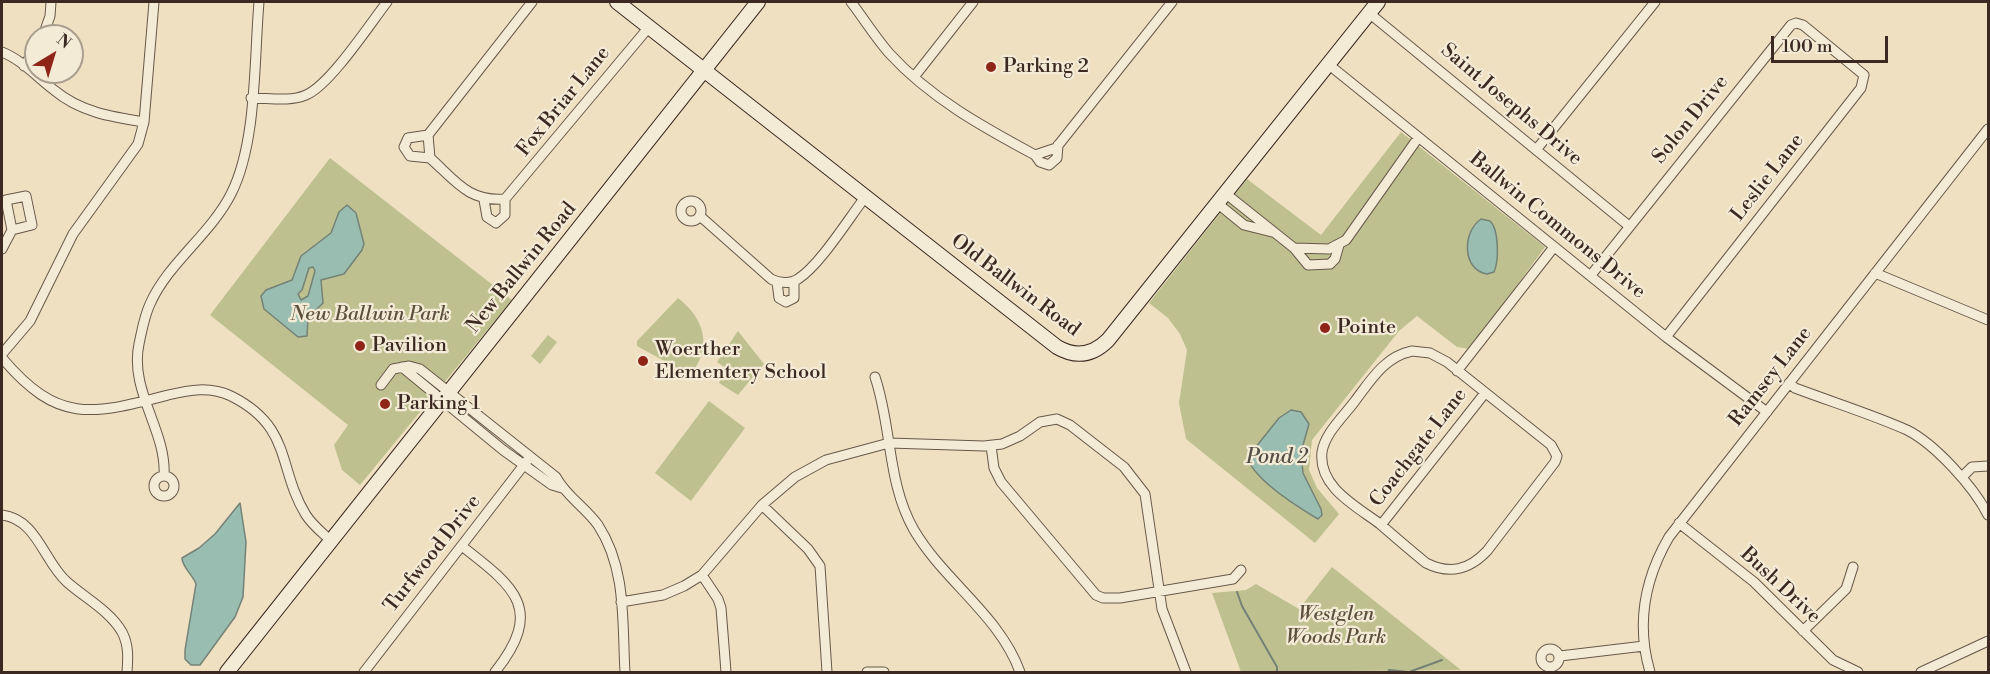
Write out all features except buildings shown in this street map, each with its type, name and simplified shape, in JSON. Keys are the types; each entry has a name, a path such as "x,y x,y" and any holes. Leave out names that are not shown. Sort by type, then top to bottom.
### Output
{"street":[{"path":"47,24 51,2"},
{"path":"154,2 144,122 134,152 79,224 30,321 2,356 27,387 59,405 105,411 197,389 222,393 253,410 278,441 307,516 332,542"},
{"path":"164,476 165,462 144,401 138,358 146,314 156,292 231,195 246,148 259,2"},
{"path":"251,98 294,98 313,92 333,72 387,2"},
{"path":"428,135 408,138 404,147 410,156 430,158 428,135 532,2"},
{"name":"Old Ballwin Road","path":"617,2 1057,347 1076,355 1095,350 1108,340 1374,7"},
{"name":"New Ballwin Road","path":"227,672 758,2"},
{"path":"851,2 890,54 914,77 975,123 1035,155 1052,150 1058,145 1172,2"},
{"path":"914,77 973,2"},
{"path":"1536,150 1655,2"},
{"name":"Saint Josephs Drive","path":"1374,7 1536,150 1629,226"},
{"name":"Solon Drive","path":"1591,275 1791,25 1796,23 1803,25 1829,47"},
{"name":"Fox Briar Lane","path":"430,158 465,190 484,200 487,218 496,222 505,215 506,199 649,27"},
{"name":"Leslie Lane","path":"1666,337 1861,88 1864,75 1829,47"},
{"path":"2,52 24,66"},
{"name":"Ballwin Commons Drive","path":"1328,64 1666,337 1767,412"},
{"path":"46,84 78,106 105,116 144,122"},
{"name":"Ramsey Lane","path":"1650,672 1644,646 1642,615 1648,583 1663,548 1679,524 1989,129"},
{"path":"1221,198 1294,248 1308,265 1320,265 1335,259 1339,245 1371,207 1384,183 1418,138"},
{"path":"700,216 753,265 777,282 794,281 811,267 866,196"},
{"path":"484,200 506,199"},
{"path":"2,249 12,230"},
{"path":"1294,248 1319,250 1339,245"},
{"path":"1458,371 1554,247"},
{"path":"1875,273 1989,320"},
{"path":"777,282 779,298 788,302 794,297 794,281"},
{"path":"1412,351 1430,353 1458,371 1485,393 1551,445 1557,456 1555,462 1487,551 1459,570 1440,570 1426,563 1381,525 1341,496 1330,482 1322,459 1325,442 1382,366 1392,357 1412,351"},
{"path":"381,386 393,369 402,367 420,369 446,397 527,461 552,485 562,488 590,515 606,539 615,561 621,602 624,672"},
{"path":"875,377 885,411 899,496 914,531 931,555 996,630 1020,672"},
{"path":"1789,383 1795,388 1909,431 1984,495 1989,515"},
{"name":"Coachgate Lane","path":"1381,525 1485,393"},
{"path":"621,602 663,595 702,575 762,505 795,477 826,460 889,443 991,446 1011,441 1045,420 1057,418 1070,425 1124,467 1139,484 1148,506 1158,590 1166,621 1186,672"},
{"path":"991,446 994,468 1001,482 1096,595 1103,598 1120,598 1233,579 1241,570"},
{"name":"Turfwood Drive","path":"364,672 463,547 527,461"},
{"path":"1963,476 1972,467 1989,466"},
{"path":"762,505 808,549 820,566 827,672"},
{"path":"2,515 20,521 28,528 61,576 118,626 128,650 127,672"},
{"name":"Bush Drive","path":"1679,524 1754,582 1833,660 1858,672"},
{"path":"463,547 506,582 520,610 521,622 515,643 495,672"},
{"path":"1803,631 1846,589 1853,567"},
{"path":"702,575 718,599 721,608 726,672"},
{"path":"1921,672 1989,641"},
{"path":"1560,656 1644,646"},
{"path":"867,672 884,672"}],"green space":[{"path":"1401,132 1545,247 1470,349 1457,347 1417,316 1399,331 1312,440 1309,470 1317,488 1339,514 1315,543 1186,439 1179,403 1187,350 1180,334 1168,318 1149,303 1247,179 1321,235"},
{"name":"New Ballwin Park","path":"330,158 512,300 360,485 342,470 334,445 348,425 210,315"},
{"path":"678,298 694,315 703,334 702,355 690,375 637,346 637,341"},
{"path":"738,331 764,364 738,395 719,383 727,369 717,362"},
{"path":"548,335 557,342 540,364 531,356"},
{"path":"709,401 745,428 691,501 655,473"},
{"name":"Westglen Woods Park","path":"1332,567 1461,670 1241,672 1212,593 1246,590 1256,584 1299,609"}],"water":[{"path":"347,205 356,213 364,244 344,274 321,280 323,303 308,318 307,336 298,337 264,309 261,296 266,290 292,280 301,256 331,233 339,212","holes":["313,267 315,271 308,296 301,300 298,294 302,290 309,268"]},
{"path":"1481,219 1490,221 1497,238 1496,267 1494,272 1487,274 1473,266 1468,250 1470,233"},
{"name":"Pond 2","path":"1291,410 1301,412 1309,424 1301,452 1303,473 1321,509 1322,515 1318,519 1268,484 1247,458 1279,418"},
{"path":"240,503 246,542 243,597 235,617 200,665 191,665 185,659 185,650 196,584 182,558 199,548 215,534"}],"waterway":[{"path":"1237,592 1242,606 1277,667 1277,672"},
{"path":"1388,672 1389,670 1409,672 1442,660"}],"place":[{"name":"Parking 2","path":"991,67"},
{"name":"Pointe","path":"1325,328"},
{"name":"Pavilion","path":"360,346"},
{"name":"Woerther Elementery School","path":"643,361"},
{"name":"Parking 1","path":"385,404"}]}
